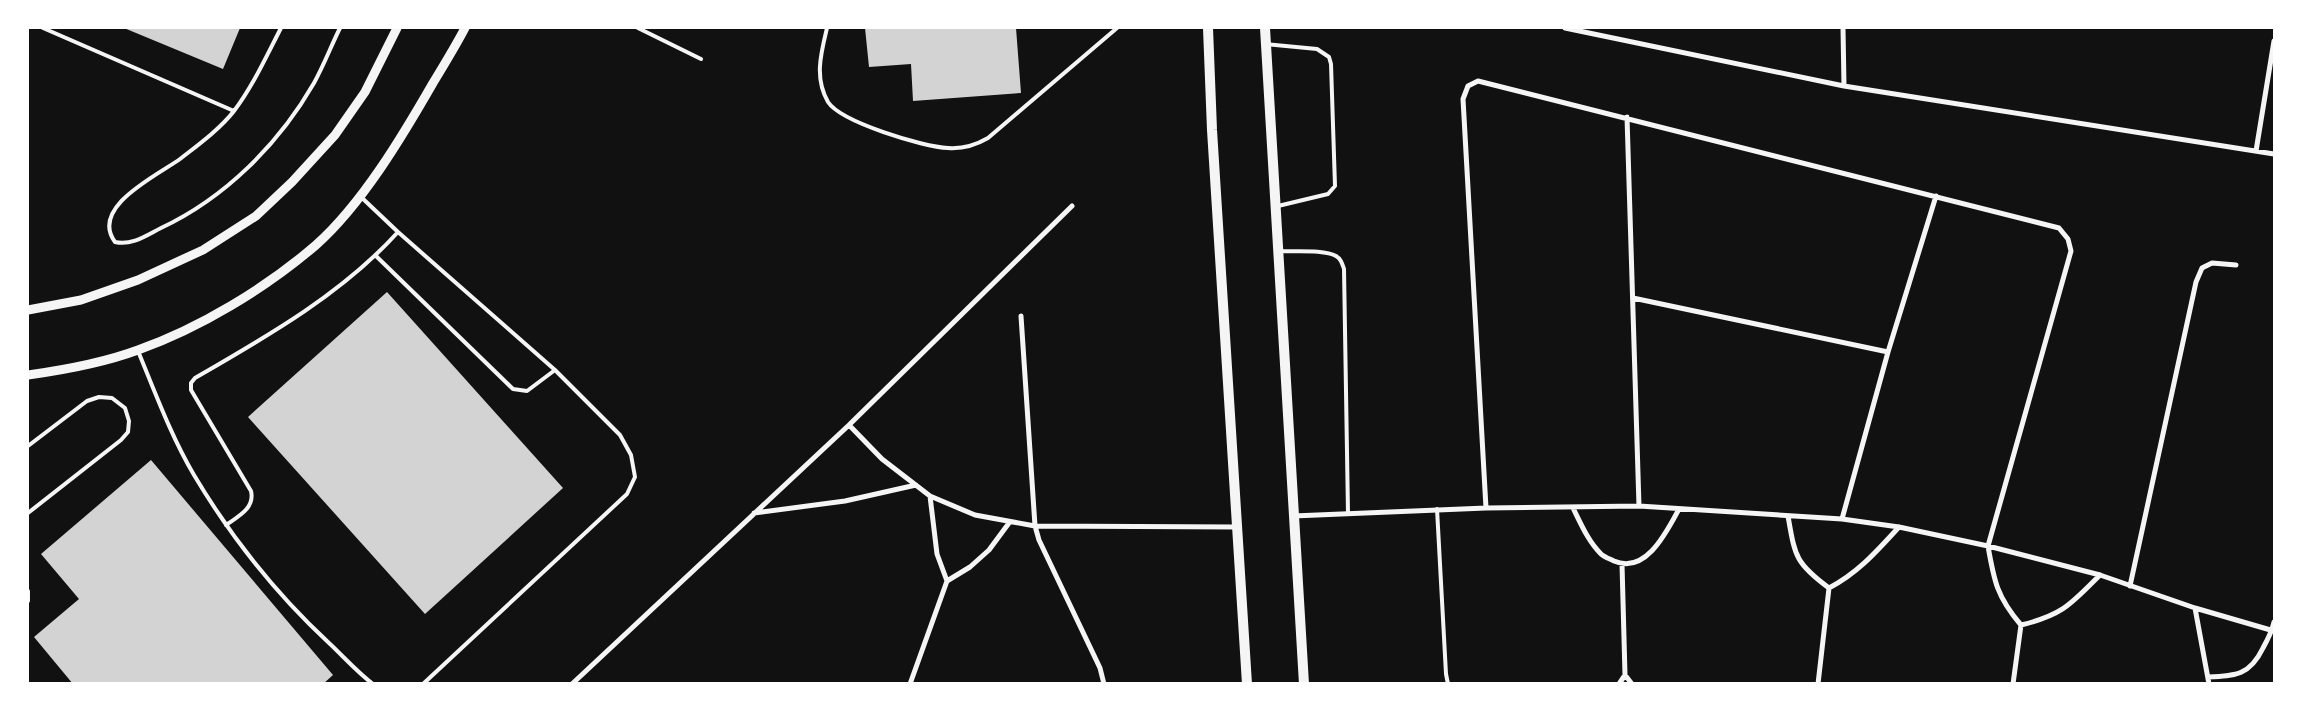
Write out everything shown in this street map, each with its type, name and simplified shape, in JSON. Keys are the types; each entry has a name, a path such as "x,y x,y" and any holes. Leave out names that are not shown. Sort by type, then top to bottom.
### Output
{"main road":[{"path":"1208,28 1236,527 1247,684"},
{"path":"1265,28 1304,684"}],"street":[{"path":"28,310 81,300 138,280 202,250 256,216 292,182 335,135 365,92 397,28"},
{"path":"1565,28 1844,86 2274,154"},
{"path":"1843,28 1844,86"},
{"path":"28,375 86,364 138,350 222,311 272,279 317,244 360,196 413,117 461,29"},
{"path":"2256,152 2274,41"},
{"path":"1486,508 1463,99 1468,86 1478,81 1490,82 2058,228 2068,239 2071,251 1988,546 1994,583 2007,608 2022,625"},
{"path":"1627,117 1639,506"},
{"path":"1842,520 1888,352 1936,196"},
{"path":"572,684 849,425 1072,206"},
{"path":"2130,586 2196,282 2202,268 2212,262 2236,265"},
{"path":"1632,298 1888,352"},
{"path":"1021,316 1035,526 1039,540 1100,668 1104,684"},
{"path":"849,425 882,459 930,496 975,515 1035,526 1236,527"},
{"path":"754,513 845,501 916,485"},
{"path":"930,496 937,554 947,581"},
{"path":"1293,516 1437,509 1639,506 1842,520 1899,527 1988,546 2100,575 2195,608 2274,630"},
{"path":"1573,508 1589,540 1602,555 1622,564 1638,560 1652,552 1664,537 1679,509"},
{"path":"1788,516 1794,552 1809,573 1829,588"},
{"path":"910,684 947,581 970,567 990,550 1009,522"},
{"path":"1829,588 1846,580 1861,568 1899,527"},
{"path":"1619,684 1624,674 1622,564"},
{"path":"2022,625 2047,619 2067,608 2100,575"},
{"path":"1818,684 1829,588"},
{"path":"2195,608 2209,684"},
{"path":"2208,677 2228,676 2244,672 2256,662 2274,630 2274,622"},
{"path":"2013,684 2022,625"},
{"path":"1624,674 1632,684"}],"lane":[{"path":"43,28 234,111"},
{"path":"280,28 263,63 234,111 179,159 130,191 120,202 112,215 110,226 111,237 115,242 131,243 169,224 204,203 243,172 281,132 314,82 340,28"},
{"path":"638,28 701,60"},
{"path":"827,28 820,56 819,80 829,102 843,115 911,142 948,148 976,145 988,138 1117,28"},
{"path":"1266,44 1317,49 1329,57 1331,64 1335,186 1328,194 1276,206"},
{"path":"360,196 398,232 555,370 620,435 631,455 635,477 628,494 423,684"},
{"path":"226,525 248,508 252,497 251,491 191,390 191,383 195,378 268,336 376,256 398,232"},
{"path":"1278,251 1325,252 1334,254 1340,259 1344,269 1348,513"},
{"path":"376,256 514,388 527,391 555,370"},
{"path":"138,350 159,404 193,474 226,525 257,565 304,619 373,684"},
{"path":"28,446 87,401 99,396 112,398 125,408 129,421 128,432 121,440 28,513"},
{"path":"1437,509 1448,684"},
{"path":"28,591 28,601"}],"building":[{"path":"124,28 240,28 223,69"},
{"path":"865,28 1016,28 1021,93 913,101 911,64 869,67"},
{"path":"387,292 563,488 425,614 248,417"},
{"path":"151,460 333,675 323,684 73,684 34,637 79,599 41,554"}]}
